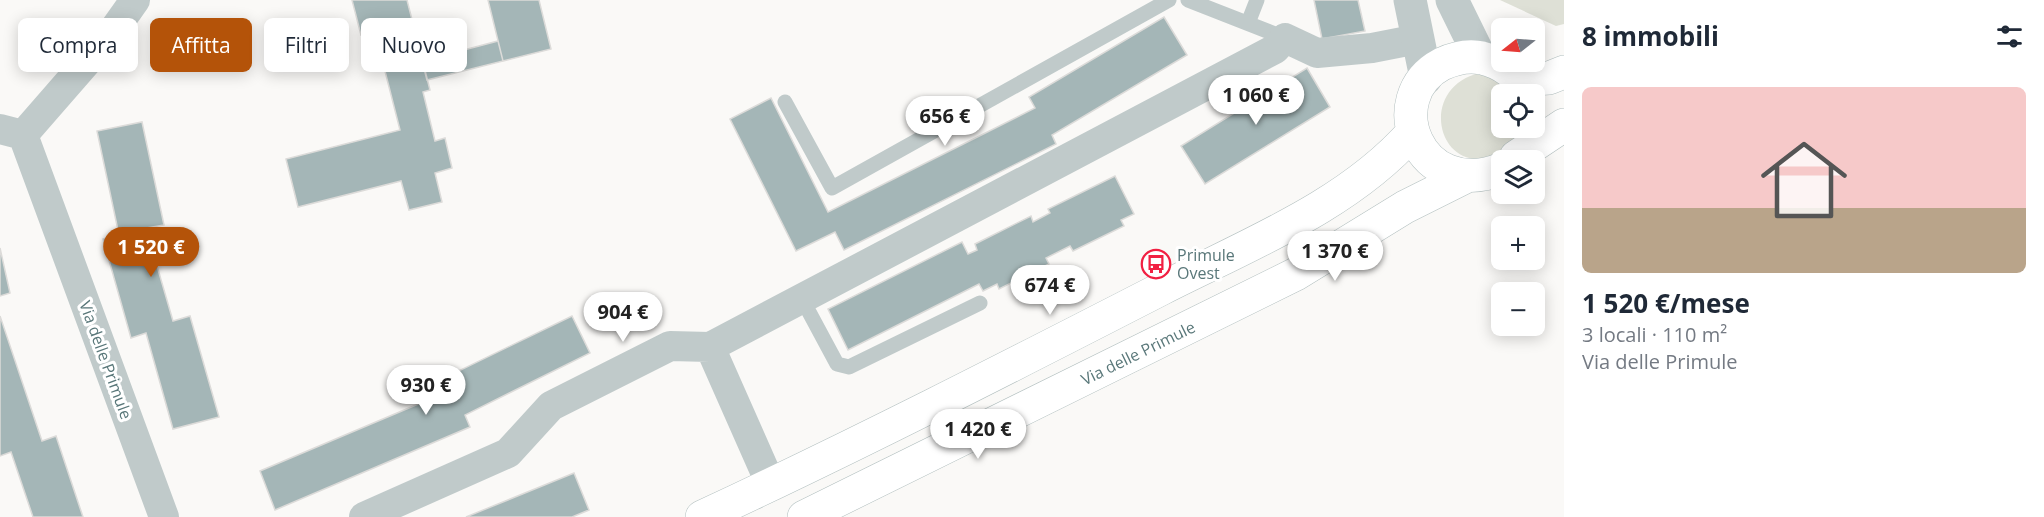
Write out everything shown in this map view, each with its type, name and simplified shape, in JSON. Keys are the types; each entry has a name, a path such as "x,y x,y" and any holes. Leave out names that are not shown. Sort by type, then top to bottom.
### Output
{"main road":[{"path":"1465,177 1445,171 1428,159 1413,132 1413,102 1426,78 1435,68 1454,58 1480,57 1495,61 1511,71 1520,84"},
{"path":"1531,84 1564,72"},
{"path":"1528,150 1564,126"},
{"path":"702,517 771,485 1308,213 1372,172 1413,132"},
{"name":"Via delle Primule","path":"804,517 1296,274 1405,207 1465,177 1484,176 1491,172"},
{"path":"771,485 786,517"}],"street":[{"name":"Via delle Primule","path":"135,0 111,34 11,132 164,517"},
{"path":"1410,0 1426,78"},
{"path":"1452,0 1480,57"},
{"path":"364,517 508,453 551,406 670,346 710,347 801,297 1275,50 1285,38 1317,53 1372,48 1418,39"},
{"path":"710,347 771,485"}],"lane":[{"path":"785,102 832,188 1169,0"},
{"path":"1188,0 1285,38"},
{"path":"1248,23 1257,0"},
{"path":"801,297 837,364 849,367 980,303"}],"shaded area":[{"path":"1500,0 1564,0 1564,24 1556,26 1545,21 1545,18 1539,18"},
{"path":"1486,72 1506,84 1491,84 1491,138 1523,138 1510,150 1491,150 1491,158 1474,159 1460,154 1449,144 1443,131 1441,117 1444,102 1452,88 1466,78"}],"building":[{"path":"352,0 407,0 412,18 361,18 361,35"},
{"path":"488,0 539,0 551,49 503,61"},
{"path":"1314,0 1358,0 1365,31 1322,39"},
{"path":"1164,17 1187,55 1052,135 1056,144 844,250 835,232 796,251 730,119 771,98 828,212 1035,108 1029,97"},
{"path":"498,41 503,61 467,70 467,49"},
{"path":"1307,68 1330,107 1205,184 1181,146"},
{"path":"385,72 425,72 430,90 423,92 435,141 445,138 452,168 435,173 442,202 409,210 401,181 298,207 286,159 400,130"},
{"path":"425,72 459,72 427,80"},
{"path":"142,122 164,225 146,228 173,321 190,316 219,417 173,429 146,333 131,338 103,239 119,235 97,131"},
{"path":"1115,176 1134,214 1121,220 1124,226 1073,251 1070,246 1046,258 1049,264 999,289 997,284 983,291 979,284 848,350 828,309 962,242 968,254 977,250 975,244 1031,216 1033,222 1050,213 1048,209"},
{"path":"0,248 10,293 0,296"},
{"path":"0,316 42,441 56,436 83,517 33,517 11,452 0,456"},
{"path":"572,316 590,353 465,415 470,427 275,510 260,471 449,391 444,378"},
{"path":"574,473 589,510 572,517 466,517"}],"place":[{"name":"Primule Ovest","path":"1156,264"}]}
